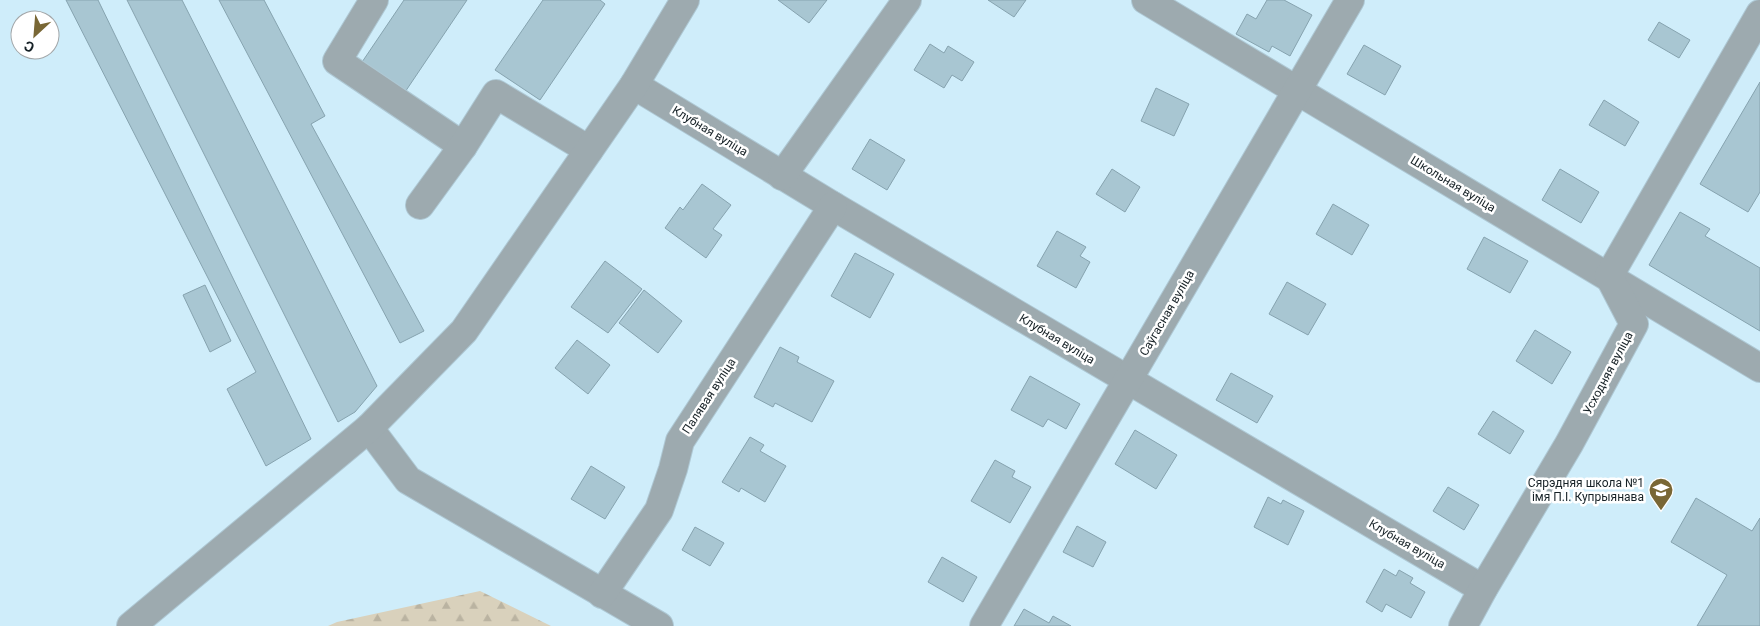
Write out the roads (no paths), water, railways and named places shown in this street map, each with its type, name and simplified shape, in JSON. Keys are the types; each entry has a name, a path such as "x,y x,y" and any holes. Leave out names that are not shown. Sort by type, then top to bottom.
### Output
{"street":[{"path":"374,0 337,61 463,146"},
{"path":"131,626 368,428 464,331 634,86 685,0"},
{"path":"782,176 906,0"},
{"name":"Школьная вуліца","path":"1146,0 1760,368"},
{"name":"Саўгасная вуліца","path":"984,626 1350,0"},
{"path":"1609,276 1760,14"},
{"name":"Клубная вуліца","path":"634,86 1128,381 1483,589"},
{"path":"420,205 463,146 496,94 589,150"},
{"name":"Палявая вуліца","path":"602,594 659,510 674,469 680,441 833,206"},
{"name":"Усходняя вуліца","path":"1462,626 1569,444 1634,324 1609,276"},
{"path":"368,428 408,480 659,626"}],"place":[{"name":"Сярэдняя школа №1 імя П.І. Купрыянава","path":"1661,511"}]}
